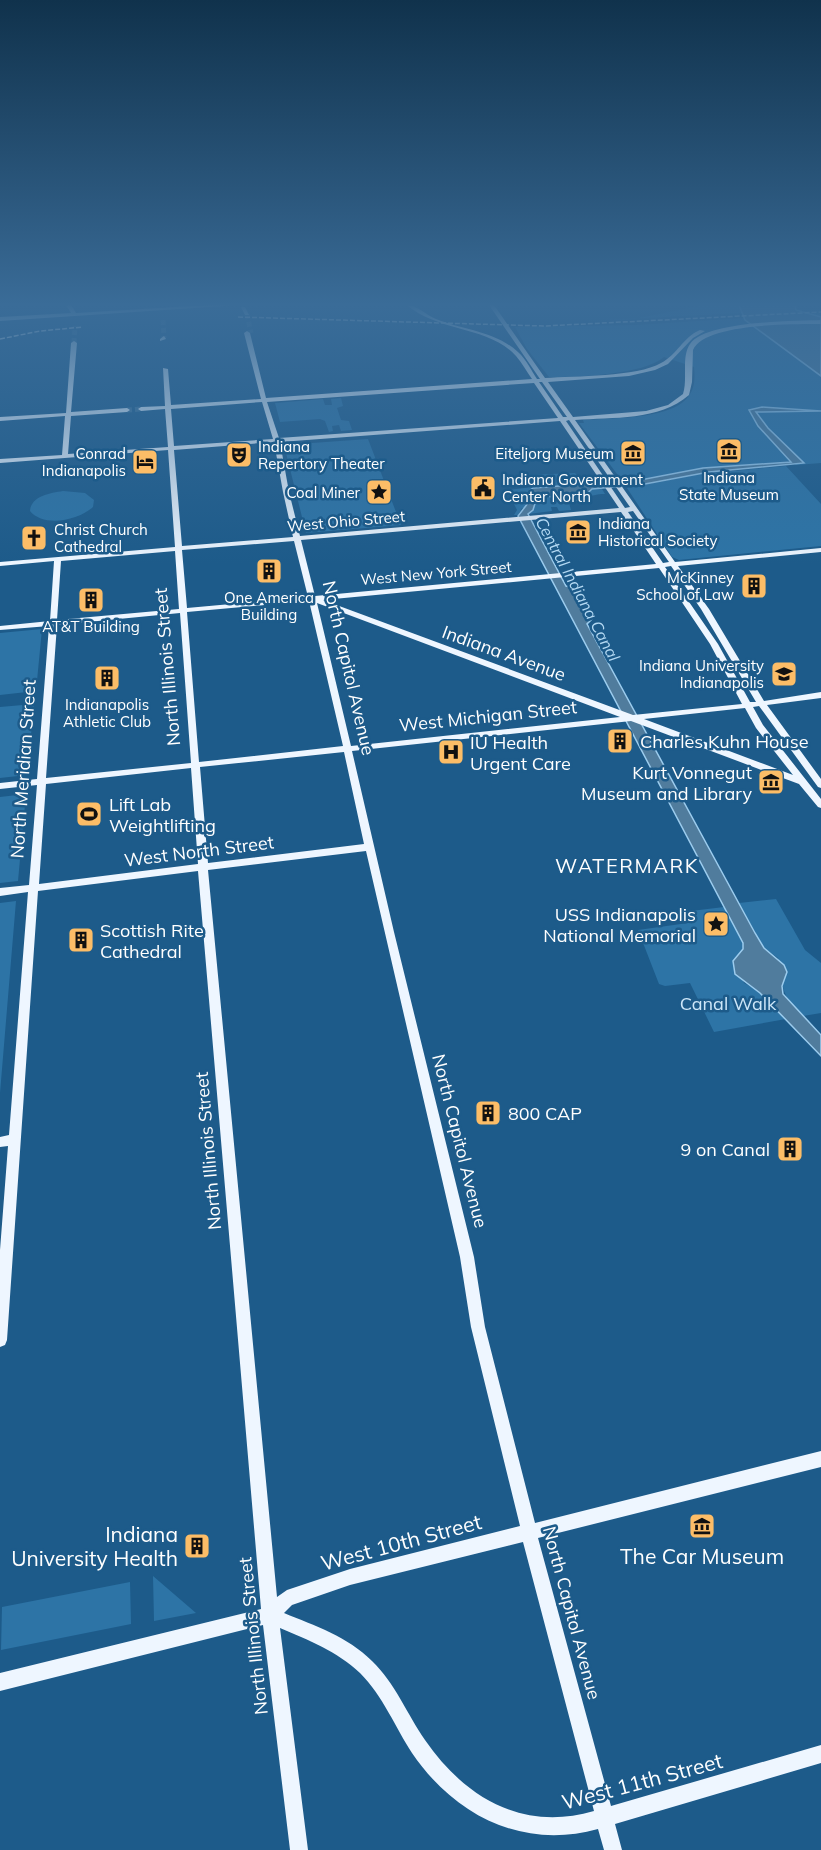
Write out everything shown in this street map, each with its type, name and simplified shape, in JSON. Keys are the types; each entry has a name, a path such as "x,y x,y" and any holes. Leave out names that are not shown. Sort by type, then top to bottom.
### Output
{"main road":[{"path":"65,456 71,391"},
{"name":"North Illinois Street","path":"167,391 203,867 270,1615 299,1850"},
{"name":"North Capitol Avenue","path":"262,391 276,440 346,749 467,1257 478,1327 529,1532 613,1850"},
{"path":"141,409 263,397 354,391"},
{"path":"542,391 721,656 747,705 778,753 821,805"},
{"path":"554,391 713,621 761,704 789,745 821,785"},
{"path":"0,460 641,414 673,405 688,391"},
{"path":"0,418 127,410"},
{"name":"West Ohio Street","path":"0,564 636,509"},
{"name":"West New York Street","path":"0,628 821,550"},
{"name":"North Meridian Street","path":"0,1340 7,1141 33,888 58,559"},
{"name":"Indiana Avenue","path":"311,598 623,716 644,720 753,764 801,781 821,785"},
{"path":"752,688 773,696 821,697"},
{"path":"644,720 747,705 779,706 821,697"},
{"name":"West Michigan Street","path":"0,786 346,749 623,716"},
{"path":"753,764 770,761 778,753"},
{"name":"West North Street","path":"0,892 369,847"},
{"name":"West 10th Street","path":"0,1682 270,1615 284,1600 313,1589 821,1459"},
{"name":"West 11th Street","path":"270,1615 332,1642 356,1658 389,1694 426,1758 448,1783 478,1807 509,1821 541,1827 567,1827 821,1754"}],"green space":[{"path":"692,391 821,391 821,463 796,465 791,461 698,469 623,482 579,423 584,423 583,420 625,418 657,413 682,403"},
{"path":"341,398 343,406 337,408 341,420 349,421 352,430 341,431 339,425 332,426 333,431 329,432 325,421 320,419 280,422 275,403 323,399 325,405 332,405 331,399"},
{"path":"368,439 401,525 306,533 284,445"},
{"path":"786,466 821,504 821,546 679,560 672,557 627,488 701,474"},
{"path":"575,473 581,480 594,477 598,484 541,487 530,493 525,508 522,508 518,515 514,515 517,510 507,490 533,487 526,475"},
{"path":"592,489 602,489 605,494 569,503 571,510 559,511 557,507 551,507 552,511 528,514 533,509 537,497 571,500 583,496"},
{"path":"63,491 85,493 94,500 93,507 79,516 52,521 36,516 30,511 37,499 47,494"},
{"path":"42,629 36,691 0,695 0,633"},
{"path":"34,704 27,775 0,778 0,707"},
{"path":"26,794 18,881 0,883 0,797"},
{"name":"Canal Walk","path":"776,899 805,950 821,963 821,1013 803,1016 790,1001 784,990 778,958 764,948 739,903"},
{"path":"16,901 0,1093 0,903"},
{"name":"Canal Walk","path":"724,907 743,943 742,951 734,959 744,983 757,990 786,1019 714,1032 690,983 665,986 659,984 638,930 695,922 691,911"},
{"path":"153,1576 196,1613 154,1621"},
{"path":"130,1582 131,1624 1,1650 2,1607"}],"water":[{"name":"Central Indiana Canal","path":"762,407 821,411 756,412 768,428 804,463 709,472 645,484 592,489 580,500 566,501 548,496 537,497 533,510 528,514 566,586 578,589 594,617 587,624 755,933 764,948 784,965 787,972 782,986 783,994 821,1035 821,1056 760,993 735,974 733,961 743,949 743,943 518,516 528,503 526,501 529,491 533,488 640,480 703,468 791,462 758,426 749,410"}],"tunnel":[{"path":"127,410 141,409"}],"place":[{"name":"Indiana State Museum","path":"729,451"},
{"name":"Eiteljorg Museum","path":"633,453"},
{"name":"Indiana Repertory Theater","path":"239,455"},
{"name":"Conrad Indianapolis","path":"145,462"},
{"name":"Indiana Government Center North","path":"483,488"},
{"name":"Coal Miner","path":"379,492"},
{"name":"Indiana Historical Society","path":"578,532"},
{"name":"Christ Church Cathedral","path":"34,538"},
{"name":"One America Building","path":"269,571"},
{"name":"McKinney School of Law","path":"754,586"},
{"name":"AT&T Building","path":"91,600"},
{"name":"Indiana University Indianapolis","path":"784,674"},
{"name":"Indianapolis Athletic Club","path":"107,678"},
{"name":"Charles Kuhn House","path":"620,741"},
{"name":"IU Health Urgent Care","path":"451,752"},
{"name":"Kurt Vonnegut Museum and Library","path":"771,782"},
{"name":"Lift Lab Weightlifting","path":"89,814"},
{"name":"USS Indianapolis National Memorial","path":"716,924"},
{"name":"Scottish Rite Cathedral","path":"81,940"},
{"name":"800 CAP","path":"488,1113"},
{"name":"9 on Canal","path":"790,1149"},
{"name":"The Car Museum","path":"702,1526"},
{"name":"Indiana University Health","path":"197,1546"}],"district":[{"name":"WATERMARK","path":"627,865"}]}
